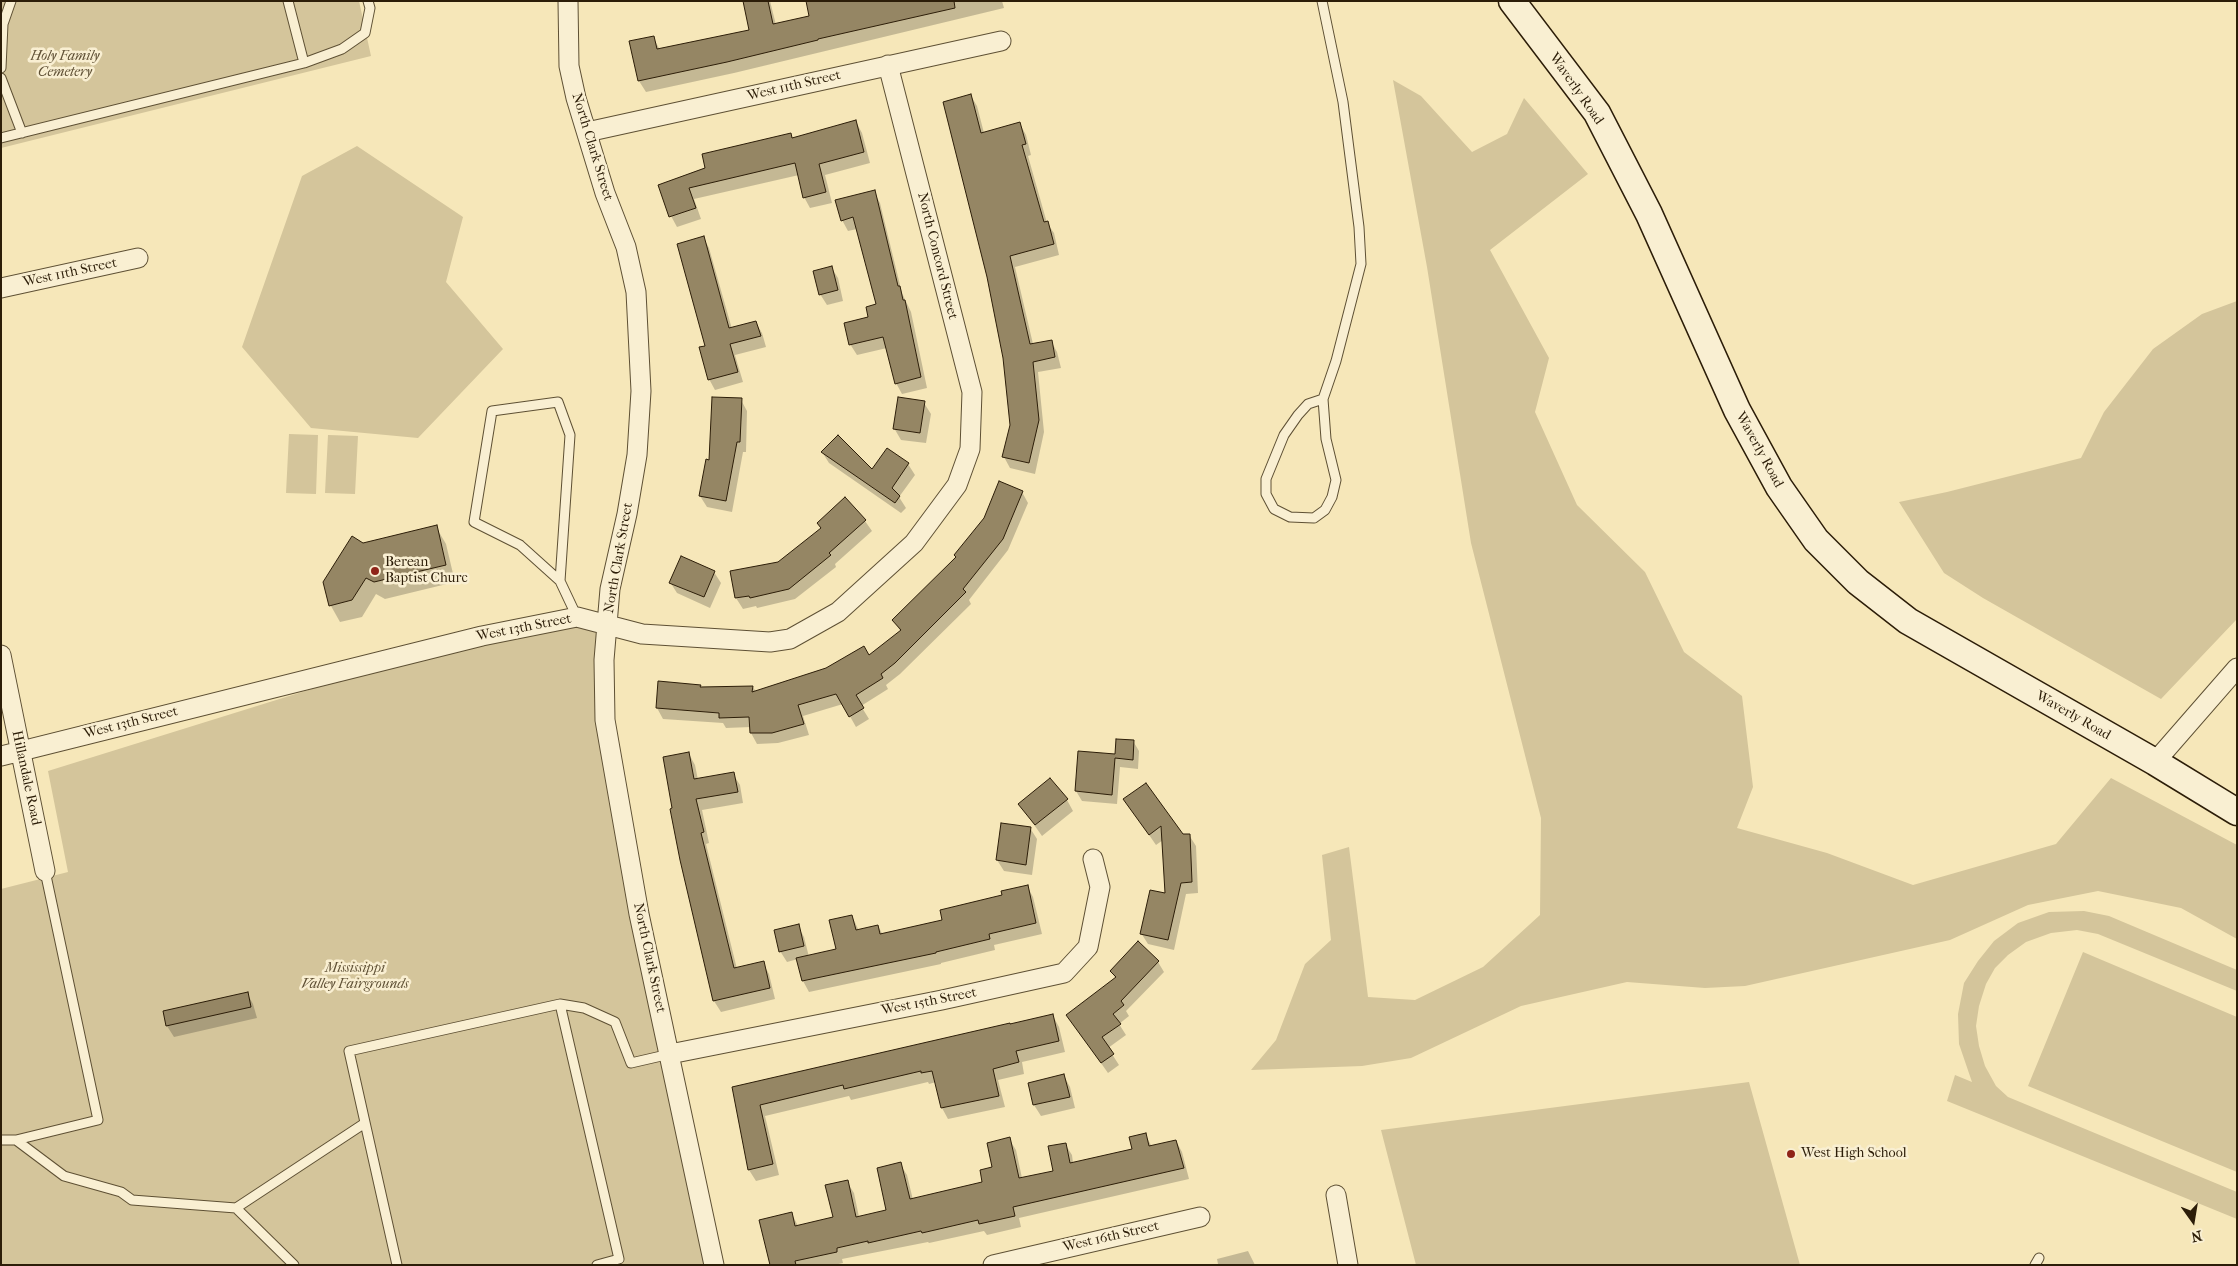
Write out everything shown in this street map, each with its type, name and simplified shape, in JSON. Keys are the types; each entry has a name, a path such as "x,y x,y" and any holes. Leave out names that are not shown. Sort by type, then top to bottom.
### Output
{"street":[{"name":"North Clark Street","path":"568,1 569,66 576,98 605,193 626,247 636,292 642,391 637,455 627,514 610,589 604,660 605,720 639,914 714,1265"},
{"name":"Waverly Road","path":"1512,1 1596,113 1649,214 1737,410 1779,487 1816,540 1858,582 1908,621 2155,762 2237,812"},
{"name":"West 11th Street","path":"587,132 1002,41"},
{"name":"North Concord Street","path":"888,65 972,392 970,449"},
{"name":"West 11th Street","path":"1,288 138,258"},
{"name":"West 13th Street","path":"1,756 482,636 577,616 642,634 770,642 790,639 838,612 914,543 957,485 970,449"},
{"name":"Hillandale Road","path":"1,655 46,871"},
{"path":"2155,762 2237,668"},
{"name":"West 15th Street","path":"670,1054 942,1000 1064,973 1088,947 1100,887 1093,859"},
{"path":"1336,1195 1348,1265"},
{"name":"West 16th Street","path":"993,1265 1200,1217"}],"lane":[{"path":"1,68 3,24 12,1"},
{"path":"288,1 304,63"},
{"path":"1,138 304,63 342,49 365,33 370,8 368,1"},
{"path":"1322,1 1343,102 1359,227 1361,264 1336,361 1322,399 1326,439 1336,480 1332,498 1325,510 1314,518 1290,517 1274,508 1266,494 1266,479 1284,435 1298,415 1308,404 1322,399"},
{"path":"1,78 22,133"},
{"path":"560,581 570,435 558,402 492,410 474,522 520,545 560,581 577,616"},
{"path":"1,1140 16,1140 98,1120 46,871"},
{"path":"396,1265 349,1051 560,1004 584,1008 615,1022 631,1064 670,1054"},
{"path":"560,1004 619,1259 597,1265"},
{"path":"16,1140 64,1176 121,1192 132,1200 236,1208 365,1123"},
{"path":"236,1208 294,1265"}],"green space":[{"name":"Holy Family Cemetery","path":"1,1 359,1 371,56 1,148"},
{"path":"1393,80 1421,96 1472,152 1507,134 1524,98 1588,174 1490,250 1549,358 1535,412 1577,505 1645,572 1684,652 1742,696 1753,787 1737,828 1827,853 1913,885 2056,844 2111,778 2237,845 2237,939 2181,908 2098,891 2028,905 1950,940 1745,986 1705,988 1627,982 1521,1006 1411,1058 1362,1066 1251,1070 1276,1040 1305,964 1331,940 1322,855 1349,847 1368,997 1415,1000 1483,967 1540,915 1541,818 1471,543 1427,267"},
{"path":"357,146 463,217 446,282 503,349 418,438 311,428 242,347 302,176"},
{"path":"2237,301 2237,619 2161,699 1983,598 1944,573 1899,502 1947,492 2081,458 2104,412 2153,349 2202,314"},
{"path":"289,434 318,435 316,494 286,493"},
{"path":"328,435 358,436 355,494 325,493"},
{"name":"Mississippi Valley Fairgrounds","path":"577,617 607,625 605,720 714,1265 1,1265 1,889 68,872 48,771 482,636"},
{"path":"2084,911 2109,916 2237,970 2237,991 2098,934 2077,930 2051,933 2026,942 2008,955 1995,968 1986,984 1979,1006 1976,1026 1985,1066 1996,1086 2008,1097 2237,1192 2237,1219 1947,1101 1955,1075 1972,1082 1959,1044 1958,1014 1964,983 1978,961 1994,941 2018,923 2049,912"},
{"path":"2083,952 2237,1017 2237,1172 2028,1086"},
{"path":"1749,1082 1800,1265 1416,1265 1381,1130"}],"building":[{"path":"743,1 768,1 773,24 809,16 806,1 954,1 955,8 638,81 629,41 654,36 657,49 749,30"},
{"path":"971,94 981,133 1020,122 1026,144 1022,145 1044,222 1048,221 1054,244 1010,256 1030,344 1052,340 1055,357 1033,362 1039,420 1029,463 1002,457 1010,425 1003,358 987,277 943,102"},
{"path":"856,120 864,152 819,164 826,192 803,198 795,163 689,188 696,208 669,217 658,185 705,168 702,154 791,133 792,138"},
{"path":"875,190 898,286 900,286 903,300 905,300 921,377 895,384 883,337 849,345 844,323 868,317 866,307 876,304 853,217 841,221 835,200"},
{"path":"704,236 729,328 756,321 761,336 730,344 738,372 708,380 699,347 705,346 677,244"},
{"path":"832,266 838,290 819,295 813,271"},
{"path":"712,397 742,398 740,442 737,442 726,501 699,496 706,459 709,460"},
{"path":"898,397 925,401 920,433 893,429"},
{"path":"838,435 872,469 887,448 909,463 892,488 900,496 895,503 821,452"},
{"path":"999,481 1023,491 1003,539 963,589 966,592 895,663 881,674 883,678 856,695 864,708 849,717 836,694 798,705 804,724 772,733 750,733 749,717 719,718 719,713 656,708 658,681 701,685 700,687 753,686 752,692 826,668 864,646 869,655 901,630 892,620 956,557 954,555 984,518"},
{"path":"845,497 866,520 829,553 831,555 789,589 750,598 749,596 735,598 730,571 778,562 821,528 817,523"},
{"name":"Berean Baptist Churc","path":"437,525 446,565 374,582 366,578 352,600 329,606 323,582 352,536 363,543"},
{"path":"681,556 715,571 704,597 669,583"},
{"path":"1116,739 1134,740 1133,760 1115,758 1112,795 1075,791 1078,751 1115,754"},
{"path":"689,752 694,779 734,772 738,792 696,799 704,832 701,833 734,968 764,961 770,988 713,1001 680,860 670,809 672,808 663,757"},
{"path":"1050,778 1068,799 1035,825 1018,804"},
{"path":"1146,783 1183,834 1190,834 1192,882 1181,883 1168,940 1140,934 1150,890 1165,893 1161,826 1149,835 1123,799"},
{"path":"1001,823 1031,827 1026,865 996,860"},
{"path":"1028,885 1036,923 989,934 990,939 936,953 802,981 796,958 836,949 829,920 852,915 856,930 878,925 880,934 942,920 940,910 1002,895 1001,891"},
{"path":"799,924 804,946 779,952 774,930"},
{"path":"1138,941 1159,961 1121,1001 1124,1005 1113,1014 1121,1024 1102,1037 1114,1054 1101,1063 1066,1015 1116,977 1110,971"},
{"path":"248,992 251,1007 166,1026 163,1011"},
{"path":"1053,1014 1059,1041 1016,1051 1019,1062 993,1069 999,1096 941,1108 932,1071 921,1073 921,1071 844,1089 843,1085 760,1105 773,1164 748,1170 732,1087"},
{"path":"1064,1074 1070,1097 1033,1105 1028,1083"},
{"path":"1146,1133 1149,1146 1176,1140 1184,1168 1013,1207 1015,1216 979,1224 978,1220 922,1233 921,1231 868,1243 868,1241 837,1248 837,1252 795,1261 796,1265 770,1265 759,1220 792,1212 795,1226 833,1217 825,1185 848,1180 856,1217 886,1210 877,1168 901,1162 910,1199 982,1182 980,1170 992,1167 987,1143 1010,1137 1019,1178 1053,1171 1048,1146 1066,1143 1070,1163 1132,1149 1129,1137"}],"place":[{"name":"Berean Baptist Churc","path":"375,571"},
{"name":"West High School","path":"1791,1154"}]}
